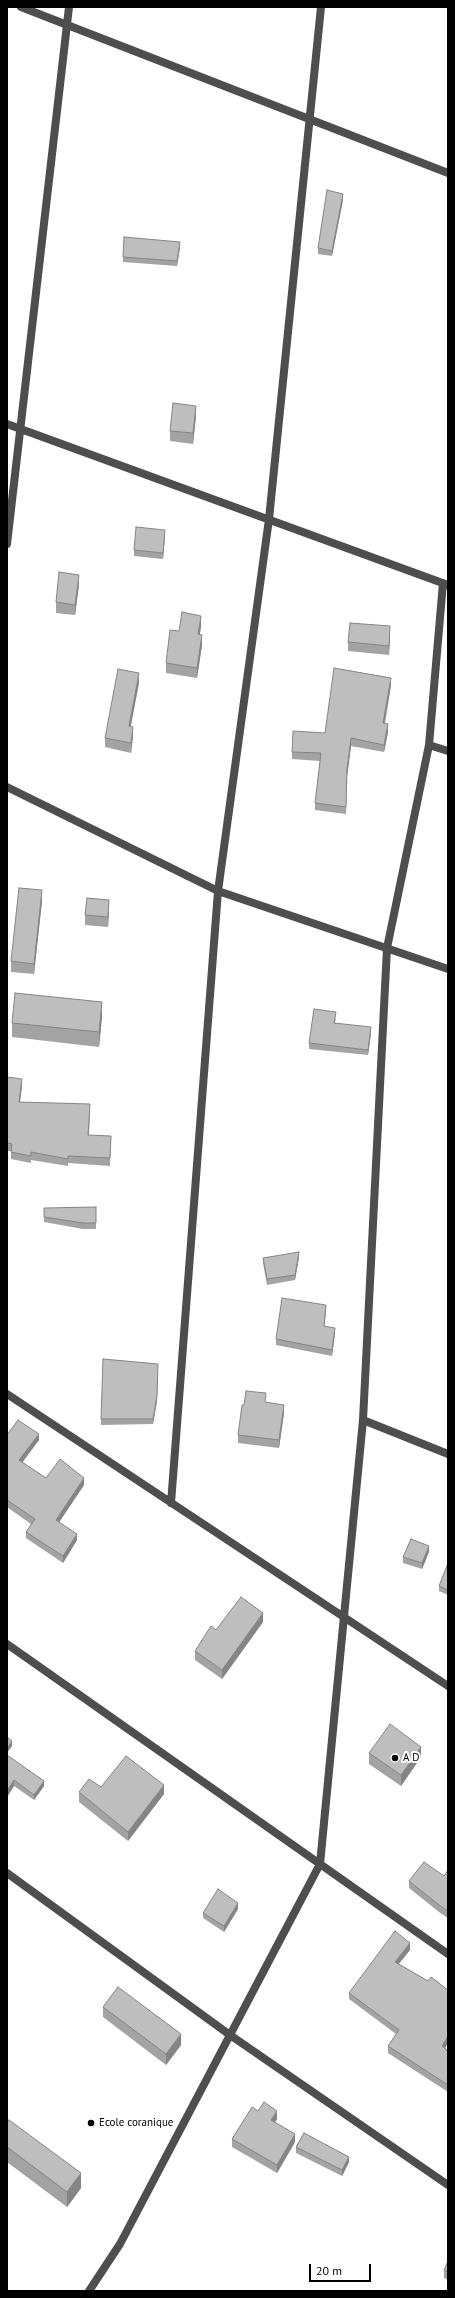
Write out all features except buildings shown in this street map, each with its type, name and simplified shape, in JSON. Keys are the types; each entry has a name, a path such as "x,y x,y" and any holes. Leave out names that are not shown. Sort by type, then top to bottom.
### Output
{"street":[{"path":"20,7 448,172"},
{"path":"7,544 69,7"},
{"path":"170,1503 218,891 269,519 321,7"},
{"path":"7,424 445,584 429,745 387,948 363,1420 320,1864 120,2244 89,2291"},
{"path":"429,745 448,751"},
{"path":"7,787 218,891 448,969"},
{"path":"7,1394 448,1686"},
{"path":"363,1420 448,1454"},
{"path":"7,1644 448,1954"},
{"path":"7,1873 230,2035 448,2185"}],"place":[{"name":"A D","path":"395,1758"},
{"name":"Ecole coranique","path":"91,2123"}]}
